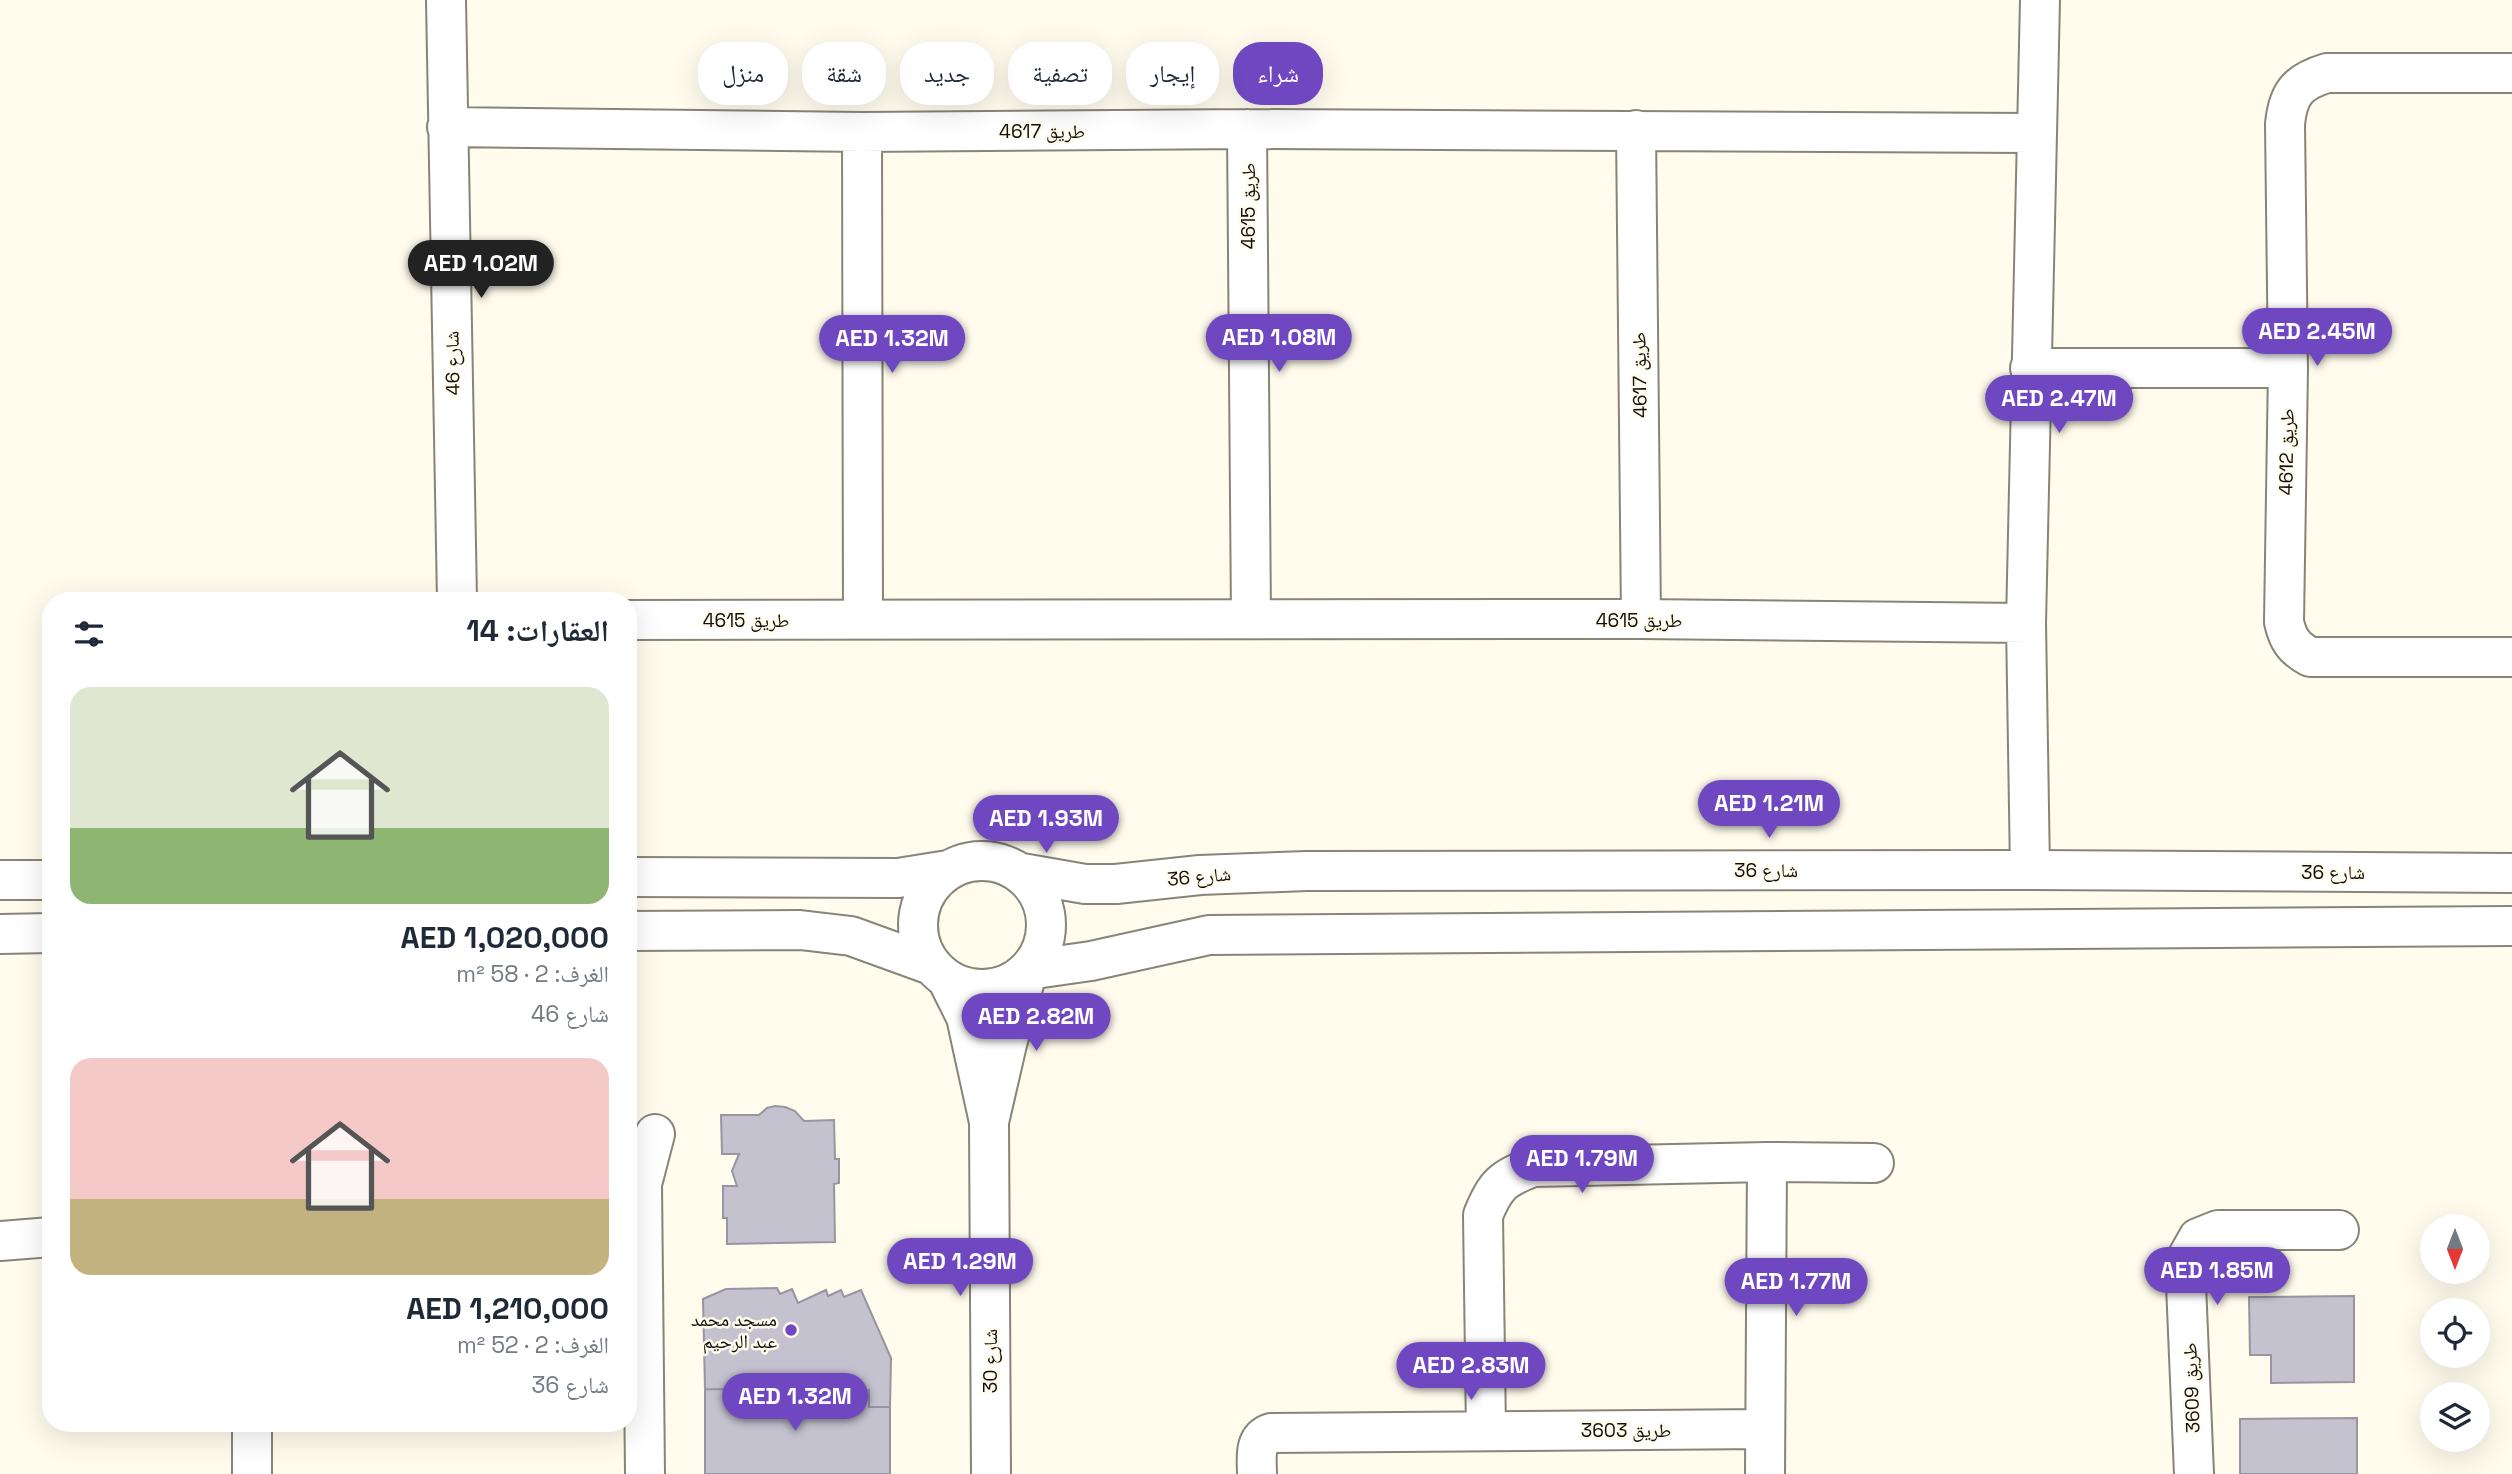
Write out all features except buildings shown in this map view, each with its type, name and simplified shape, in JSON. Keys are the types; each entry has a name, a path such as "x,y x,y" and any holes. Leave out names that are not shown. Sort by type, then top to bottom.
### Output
{"street":[{"name":"شارع 46","path":"446,0 457,592"},
{"path":"2030,870 2026,623 2040,0"},
{"name":"طريق 4612","path":"2512,73 2327,73 2309,78 2295,90 2286,106 2288,368 2284,622 2288,636 2297,650 2310,657 2512,657"},
{"name":"طريق 4617","path":"447,127 862,132 1247,129 2037,134"},
{"name":"طريق 4615","path":"1247,129 1251,619"},
{"name":"طريق 4617","path":"1636,130 1642,620"},
{"path":"862,132 863,619"},
{"path":"2030,368 2288,368"},
{"name":"طريق 4615","path":"637,620 1251,619 2026,623"},
{"path":"637,877 898,878 948,870 966,862 985,860 1004,864 1022,873 1039,894 1047,920 1046,939 1040,956 1028,970 1010,983 989,989 967,988 887,947 851,936 800,930 637,931"},
{"path":"939,972 919,937 918,922 926,892 948,870"},
{"name":"شارع 36","path":"1022,873 1074,883 1116,884 1254,872 2030,870 2512,873"},
{"path":"0,880 42,880"},
{"path":"1028,970 1091,961 1209,935 2512,926"},
{"path":"0,933 42,933"},
{"name":"شارع 30","path":"989,1122 1028,970"},
{"name":"شارع 30","path":"939,972 966,1017 989,1122 990,1474"},
{"path":"637,1180 655,1134"},
{"path":"1765,1474 1767,1162"},
{"path":"1486,1431 1483,1215 1492,1192 1510,1176 1533,1167 1767,1162 1874,1163"},
{"name":"طريق 3609","path":"2194,1474 2185,1261 2198,1238 2218,1230 2339,1230"},
{"path":"0,1241 42,1238"},
{"path":"637,1243 645,1474"},
{"name":"طريق 3603","path":"1257,1474 1258,1444 1271,1433 1765,1429"},
{"path":"252,1432 252,1474"}],"place":[{"name":"مسجد محمد عبد الرحيم","path":"791,1330"}]}
